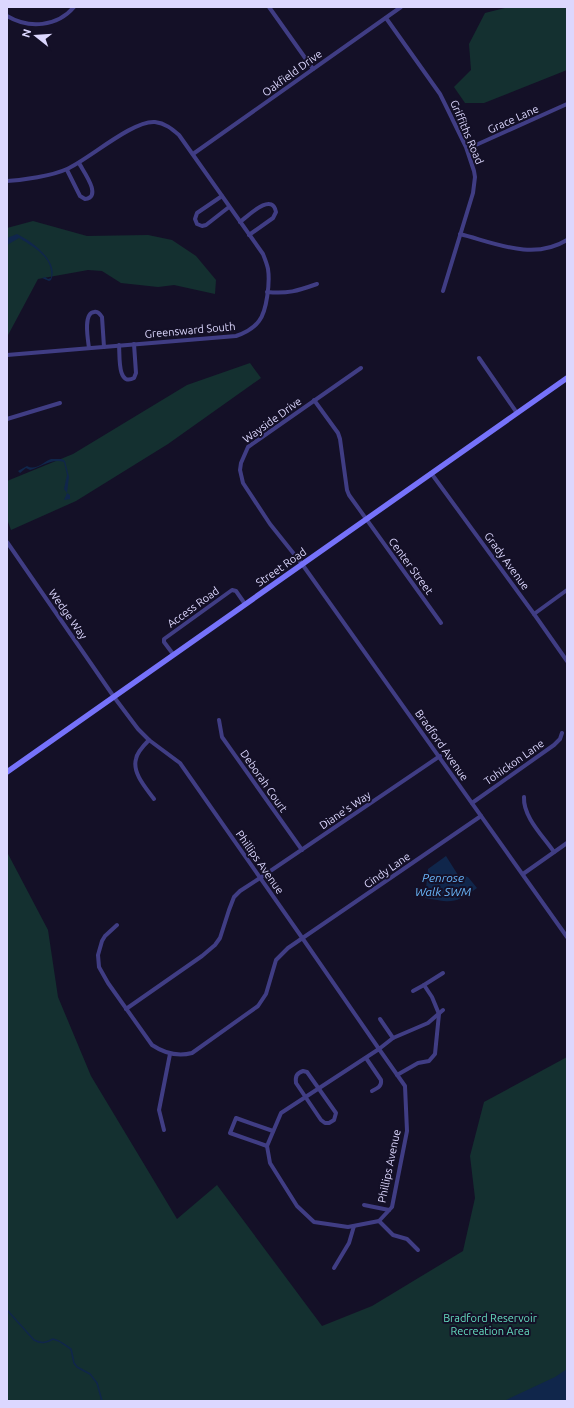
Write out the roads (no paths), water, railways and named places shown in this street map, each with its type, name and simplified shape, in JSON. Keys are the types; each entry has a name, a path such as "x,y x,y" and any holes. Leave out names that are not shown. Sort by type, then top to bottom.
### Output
{"main road":[{"name":"Street Road","path":"7,772 567,378"}],"street":[{"path":"7,16 17,21 41,24 54,21 64,16 74,7"},
{"path":"269,7 313,68"},
{"name":"Oakfield Drive","path":"193,154 401,7"},
{"name":"Griffiths Road","path":"386,18 440,94 467,149 475,177 473,193 444,291"},
{"name":"Grace Lane","path":"467,149 567,104"},
{"name":"Greensward South","path":"7,181 32,178 67,170 133,127 148,122 161,123 179,135 263,254 267,265 268,279 264,311 254,327 243,334 229,337 104,347"},
{"path":"67,170 80,196 85,199 90,197 93,189 79,163"},
{"path":"222,196 197,214 195,218 196,224 204,226 229,206"},
{"path":"240,222 264,204 274,206 276,212 273,218 249,235"},
{"path":"460,234 513,249 528,250 549,248 567,240"},
{"path":"267,292 297,292 317,284"},
{"path":"7,355 104,347 102,316 94,312 90,313 87,318 89,348"},
{"path":"119,346 121,375 125,380 128,380 134,378 136,373 134,344"},
{"path":"479,358 517,413"},
{"name":"Wayside Drive","path":"302,564 270,524 246,488 243,483 240,470 241,463 248,447 361,368"},
{"name":"Center Street","path":"314,400 338,433 342,448 347,490 366,519 441,623"},
{"path":"7,419 60,403"},
{"name":"Grady Avenue","path":"431,473 567,661"},
{"name":"Wedge Way","path":"7,542 114,697"},
{"name":"Bradford Avenue","path":"302,564 440,756 567,937"},
{"name":"Access Road","path":"173,654 164,642 164,639 232,590 236,591 245,604"},
{"path":"534,614 567,590"},
{"name":"Phillips Avenue","path":"114,697 138,729 149,740 180,763 405,1086 407,1131 392,1207 379,1221"},
{"name":"Deborah Court","path":"219,720 222,737 302,850"},
{"name":"Tohickon Lane","path":"472,803 554,745 560,739 562,733"},
{"path":"149,740 136,758 135,766 142,782 154,799"},
{"name":"Diane's Way","path":"126,1009 202,956 215,945 220,938 234,897 240,891 440,756"},
{"path":"524,797 524,805 527,814 554,852"},
{"name":"Cindy Lane","path":"170,1054 185,1055 192,1052 258,1006 266,994 276,960 288,948 481,816"},
{"path":"523,874 567,843"},
{"path":"117,925 105,936 102,941 98,954 99,967 108,983 152,1045 160,1051 170,1054 159,1110 164,1130"},
{"path":"413,991 424,986 443,973"},
{"path":"397,1075 418,1063 429,1061 436,1054 439,1014 432,997 424,986"},
{"path":"418,1250 407,1239 393,1235 379,1221 348,1227 314,1222 297,1206 270,1162 267,1146 281,1112 366,1058 393,1038 428,1023 444,1010"},
{"path":"380,1019 393,1038"},
{"path":"366,1058 382,1083 380,1087 372,1091"},
{"path":"300,1072 307,1072 319,1088 336,1113 334,1120 329,1123 325,1123 321,1120 306,1097 296,1083 295,1078 300,1072"},
{"path":"267,1146 230,1133 236,1118 273,1131"},
{"path":"364,1205 389,1210"},
{"path":"334,1268 349,1243 354,1226"}],"water":[{"path":"17,234 43,252 48,259 53,273 51,280 49,281 42,278 51,278 51,271 46,259 37,249 19,238 7,245 7,238"},
{"path":"51,459 62,459 65,461 69,477 67,493 64,489 67,475 64,462 55,461 30,470 26,468 20,473 18,471 27,466 36,467"},
{"path":"67,493 70,495 70,499 64,500"},
{"name":"Penrose Walk SWM","path":"446,856 458,875 468,877 477,888 458,900 453,901 425,898 428,869"},
{"path":"567,1369 567,1401 504,1401 555,1377"}],"waterway":[{"path":"7,1310 34,1340 44,1342 53,1339 61,1342 71,1349 74,1363 77,1367 90,1374 97,1383 102,1401"}],"park label":[{"name":"Bradford Reservoir Recreation Area","path":"490,1324"}]}
